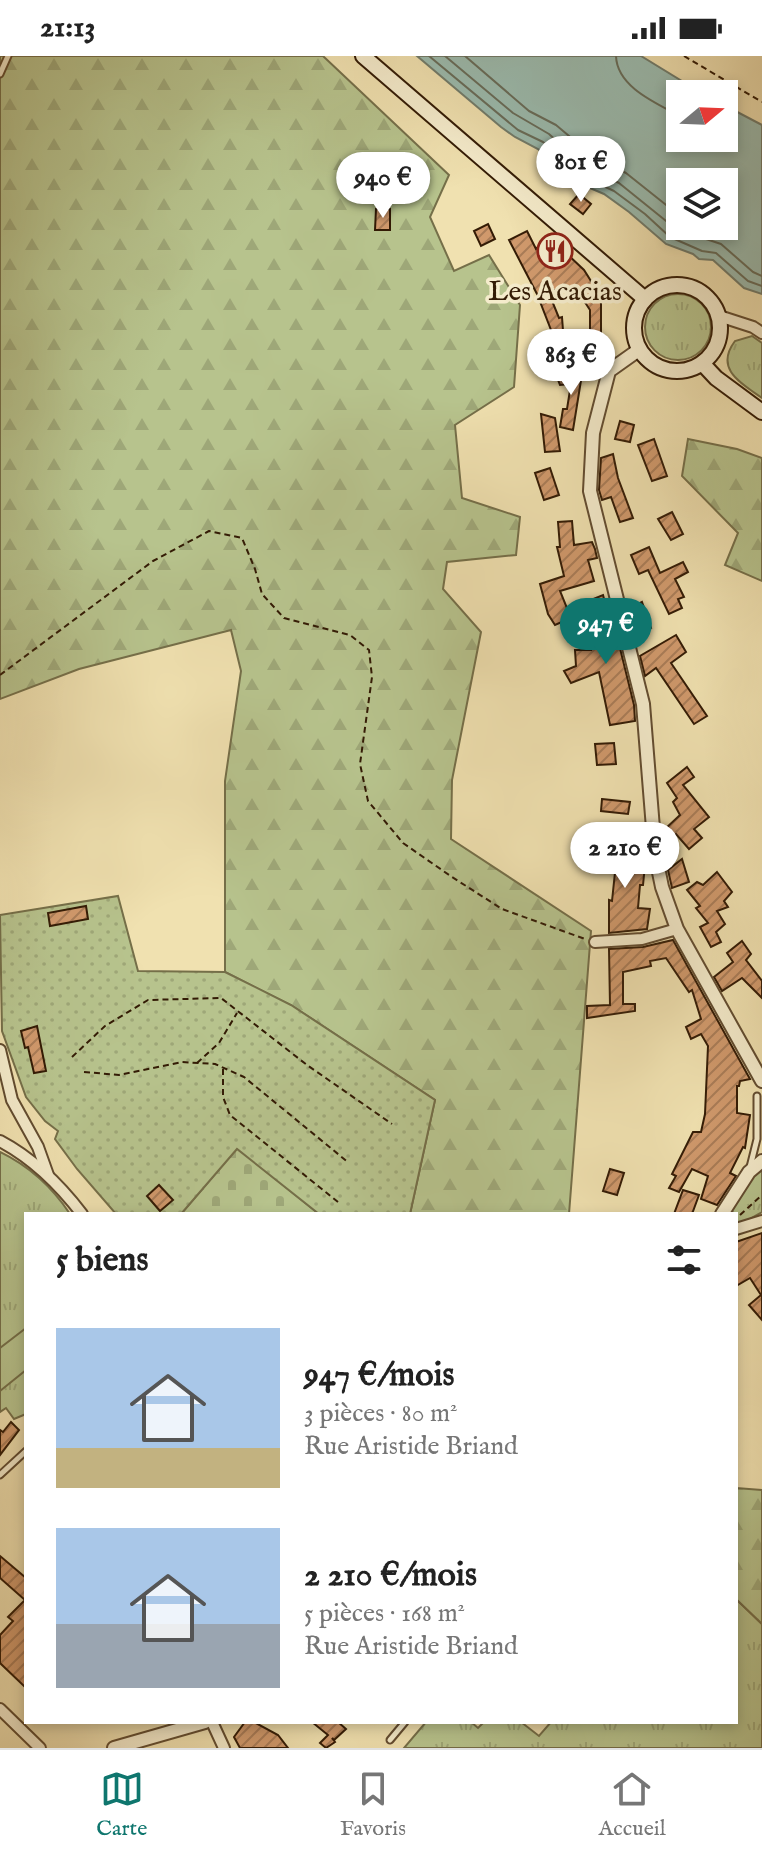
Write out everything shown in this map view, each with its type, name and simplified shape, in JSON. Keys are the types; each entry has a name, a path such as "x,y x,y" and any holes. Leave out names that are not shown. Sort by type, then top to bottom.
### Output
{"main road":[{"path":"363,56 645,299"},
{"path":"680,285 693,288 705,294 719,316 718,343 702,363 689,370 661,368 649,360 635,337 634,323 638,310 655,291 680,285"},
{"path":"702,363 716,378 762,412"}],"street":[{"path":"719,316 762,333"},
{"path":"640,349 609,371 593,433 590,491 643,704 655,853 662,887 677,929 761,1079"},
{"path":"595,942 642,939 677,929"},
{"path":"0,1050 12,1100 38,1147 48,1175"},
{"path":"0,1141 48,1175 80,1212"},
{"path":"723,1212 749,1172 762,1161"},
{"path":"738,1228 762,1221"},
{"path":"0,1709 40,1748"},
{"path":"114,1748 191,1724"},
{"path":"213,1724 224,1748"}],"lane":[{"path":"0,74 8,56"},
{"path":"749,1172 757,1139 757,1096"},
{"path":"0,1475 24,1453"},
{"path":"390,1740 403,1724"}],"path":[{"path":"684,56 762,102"},
{"path":"0,675 153,561 209,531 242,538 262,594 284,618 350,635 369,650 372,677 360,764 368,801 403,843 502,909 595,942"},
{"path":"72,1057 105,1026 148,1000 221,998 307,1065 392,1124"},
{"path":"197,1063 219,1043 238,1012"},
{"path":"84,1072 119,1075 182,1062 215,1064 244,1077 349,1163"},
{"path":"223,1068 223,1097 230,1115 338,1202"},
{"path":"738,1216 762,1195"}],"green space":[{"path":"0,56 323,56 449,175 430,217 454,271 489,255 520,305 514,387 455,425 462,498 520,517 516,555 447,562 443,589 481,632 452,780 451,839 591,931 569,1212 410,1212 435,1100 291,1005 225,972 225,781 241,671 231,630 79,669 0,699"},
{"path":"678,294 701,304 711,327 701,350 678,360 655,350 645,327 655,304"},
{"path":"752,336 762,343 762,398 739,381 727,360 735,341"},
{"path":"688,439 737,449 762,458 762,581 725,565 738,533 682,476"},
{"path":"118,896 138,971 225,972 291,1005 435,1100 410,1212 316,1212 237,1149 183,1212 114,1212 55,1139 58,1131 45,1121 26,1097 2,1031 0,915"},
{"path":"237,1148 317,1212 183,1212"},
{"path":"0,1152 39,1178 69,1212 24,1212 24,1415 14,1419 6,1408 0,1412"},
{"path":"762,1167 762,1212 738,1225 738,1212 731,1211 751,1177"},
{"path":"24,1330 24,1372 0,1391 0,1348"},
{"path":"738,1488 762,1490 762,1624 738,1601"},
{"path":"738,1601 762,1624 762,1748 404,1748 424,1724 473,1724 478,1728 482,1724 524,1724 539,1736 549,1724 738,1724"}],"water":[{"path":"417,56 641,56 680,80 666,80 666,152 738,152 738,112 762,125 762,294 744,288 713,260 699,259 666,244 604,194 578,183 538,149 515,137"}],"building":[{"path":"579,194 591,204 583,214 570,204"},
{"path":"376,209 390,209 390,230 375,230"},
{"path":"488,224 495,239 481,246 474,231"},
{"path":"527,231 536,249 546,238 566,253 584,270 601,297 601,344 595,374 583,378 590,342 590,310 575,287 548,291 559,318 562,317 564,344 553,345 551,330 537,294 509,240"},
{"path":"583,368 573,430 560,427 571,384 560,385 557,377"},
{"path":"541,414 555,418 560,451 545,452"},
{"path":"620,421 634,425 630,442 615,439"},
{"path":"654,439 667,476 652,481 638,445"},
{"path":"613,454 633,518 620,522 611,497 602,500 599,490 601,458"},
{"path":"550,468 559,495 544,500 535,473"},
{"path":"672,512 683,534 671,540 658,519"},
{"path":"572,521 574,545 592,542 595,549 597,558 588,560 594,581 560,591 571,618 555,625 548,614 540,584 564,576 557,547 560,547 558,522"},
{"path":"649,547 660,573 683,562 688,572 675,579 684,597 678,599 682,608 669,614 648,570 639,574 631,555"},
{"path":"603,595 612,630 615,628 635,721 610,725 599,672 571,683 564,671 576,666 575,650 591,650 594,626 588,601"},
{"path":"642,602 651,628 635,634 630,608"},
{"path":"676,635 686,652 671,663 707,716 694,724 656,668 645,676 640,656"},
{"path":"614,743 616,764 597,765 595,744"},
{"path":"687,767 694,777 683,785 709,817 694,829 702,838 689,849 676,834 663,844 662,832 680,815 673,802 677,798 667,783"},
{"path":"602,799 630,802 628,814 601,811"},
{"path":"645,846 648,865 645,865 643,885 640,885 638,908 650,909 647,929 609,933 609,900 612,901 616,863 613,869 599,868 600,862 589,861 589,852 625,854 625,861 637,862 635,847"},
{"path":"682,859 689,882 672,888 668,870"},
{"path":"717,872 732,892 724,901 728,907 717,911 725,924 716,932 721,942 711,947 700,927 708,923 687,890 697,882 703,885"},
{"path":"86,906 88,919 50,926 48,913"},
{"path":"673,940 750,1079 740,1081 737,1086 737,1113 750,1115 745,1148 730,1173 736,1176 717,1205 701,1199 708,1176 692,1169 679,1192 669,1188 676,1176 672,1174 693,1132 701,1132 705,1114 708,1046 701,1034 691,1039 686,1027 701,1019 692,990 689,992 666,958 650,961 651,966 623,972 623,1004 635,1004 635,1011 587,1018 587,1006 610,1005 609,949 643,947"},
{"path":"742,941 751,954 746,960 762,981 762,998 742,978 722,991 714,977 733,962 727,953"},
{"path":"37,1026 46,1071 34,1073 21,1031"},
{"path":"610,1169 624,1173 617,1195 603,1191"},
{"path":"159,1185 173,1200 160,1211 147,1196"},
{"path":"683,1190 699,1195 693,1212 675,1212"},
{"path":"762,1233 762,1320 749,1305 761,1295 750,1278 738,1285 738,1241"},
{"path":"11,1422 19,1430 0,1455 0,1430 3,1432"},
{"path":"0,1556 24,1576 24,1599 0,1578"},
{"path":"24,1601 24,1686 0,1663 0,1635 13,1621 8,1617"},
{"path":"244,1724 258,1724 278,1735 288,1748 240,1748 234,1737"},
{"path":"314,1724 340,1724 346,1729 334,1740 332,1738 335,1742 326,1748 320,1743 328,1735"}],"place":[{"name":"Les Acacias","path":"555,251"}]}
